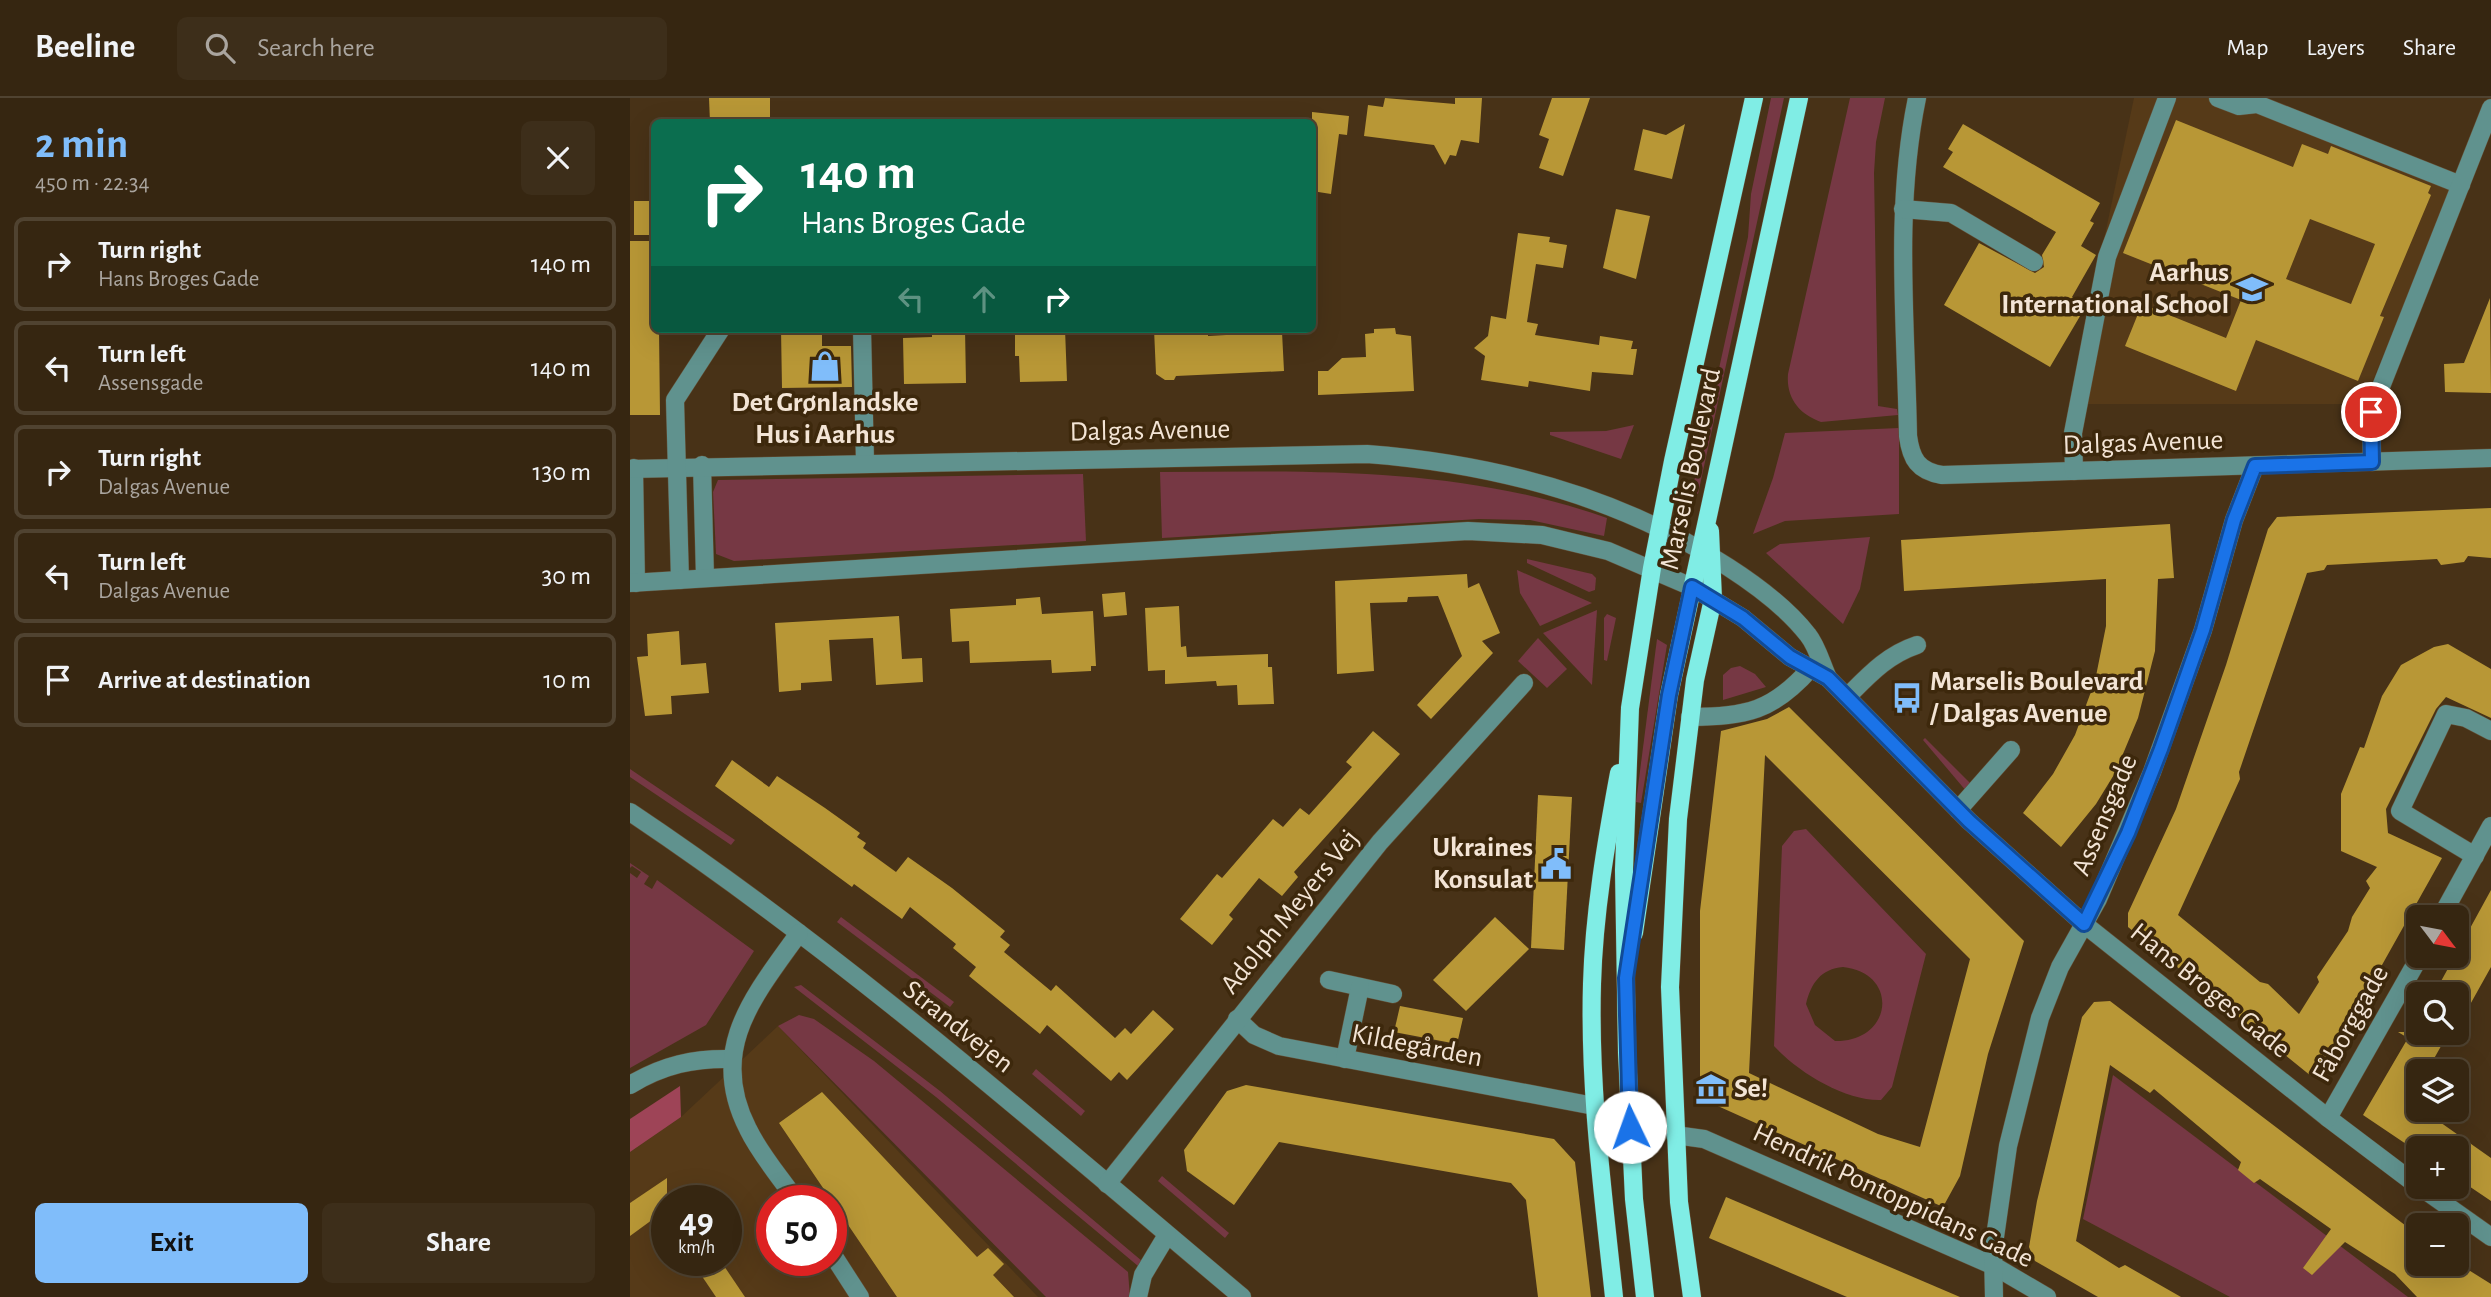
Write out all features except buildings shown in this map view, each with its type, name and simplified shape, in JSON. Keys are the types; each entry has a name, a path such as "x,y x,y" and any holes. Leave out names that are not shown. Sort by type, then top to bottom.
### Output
{"main road":[{"name":"Marselis Boulevard","path":"1646,1297 1633,1185 1626,978 1624,870 1630,708 1660,528 1754,98"},
{"name":"Marselis Boulevard","path":"1626,978 1669,695 1692,587 1705,552 1710,508 1799,98"},
{"path":"1692,1297 1679,1202 1670,987 1673,898 1690,717 1713,598 1705,552"},
{"path":"1614,1297 1594,1106 1592,984 1601,871 1630,708"}],"street":[{"path":"1917,98 1906,157 1903,209 1951,214 2034,262"},
{"path":"2074,471 2073,433 2107,257 2167,98"},
{"path":"2218,98 2239,106 2257,104 2461,185"},
{"path":"2372,462 2371,412 2491,108"},
{"name":"Dalgas Avenue","path":"1903,209 1908,436 1910,452 1918,466 1928,473 1942,475 2491,458"},
{"path":"680,580 676,400 718,333"},
{"path":"862,333 865,462"},
{"name":"Dalgas Avenue","path":"632,469 702,465 1367,454 1424,459 1549,484 1660,528 1705,552"},
{"path":"702,465 705,578"},
{"name":"Assensgade","path":"1994,1297 1993,1251 2008,1146 2022,1078 2040,1018 2060,967 2128,833 2174,715 2203,630 2234,520 2255,466"},
{"path":"632,469 633,583 1468,531 1542,535 1608,551 1652,568"},
{"name":"Hans Broges Gade","path":"1705,552 1750,581 1810,636 1828,678"},
{"name":"Hans Broges Gade","path":"1652,568 1713,598 1764,634 1790,657 1828,678 1958,810 2084,924 2328,1118 2406,1176"},
{"path":"1847,697 1877,666 1892,655 1917,646"},
{"path":"1690,717 1741,715 1761,709 1791,691 1811,668"},
{"name":"Adolph Meyers Vej","path":"1107,1184 1380,842 1524,683"},
{"path":"2475,856 2400,811 2446,714 2466,718 2491,731"},
{"path":"1958,810 2011,751"},
{"name":"Strandvejen","path":"630,812 799,933 1020,1109 1242,1297"},
{"path":"2448,905 2491,826"},
{"path":"786,1185 741,1115 732,1078 732,1059 741,1022 749,1004 799,933"},
{"name":"Fåborggade","path":"2328,1118 2413,968"},
{"path":"1329,980 1393,994"},
{"path":"1345,1059 1360,987"},
{"name":"Kildegården","path":"1237,1019 1254,1035 1279,1046 1594,1106"},
{"path":"630,1085 677,1063 700,1058 732,1059"},
{"name":"Hendrik Pontoppidans Gade","path":"1675,1135 1704,1139 1994,1266 2047,1297"},
{"name":"Hans Broges Gade","path":"2437,1199 2491,1237"},
{"path":"1138,1297 1143,1275 1167,1235"},
{"path":"846,1276 860,1297"}],"shaded area":[{"path":"1771,98 1784,98 1698,494 1692,491 1748,237 1751,194"},
{"path":"1850,98 1885,98 1876,142 1874,173 1878,406 1897,409 1898,415 1821,422 1795,404 1789,391 1788,374"},
{"name":"Aarhus International School","path":"2134,98 2260,98 2458,174 2363,404 2069,404"},
{"path":"1634,425 1621,459 1550,435 1550,432 1606,431"},
{"path":"1899,428 1899,514 1785,521 1753,534 1773,478 1785,433"},
{"path":"1160,472 1330,472 1441,480 1552,501 1607,518 1604,536 1530,520 1479,519 1162,538"},
{"path":"1083,474 1086,541 734,561 716,554 713,492 718,480"},
{"path":"1870,537 1860,589 1843,624 1766,553 1780,544"},
{"path":"1527,559 1592,574 1596,578 1595,590 1589,592 1527,563"},
{"path":"1517,570 1592,603 1540,626 1520,593"},
{"path":"1597,610 1592,685 1543,633"},
{"path":"1607,614 1616,618 1607,661 1604,660 1604,618"},
{"path":"1538,638 1567,669 1547,688 1518,661"},
{"path":"1657,639 1667,645 1641,803 1636,802"},
{"path":"1740,666 1755,674 1766,687 1723,700 1723,675 1731,668"},
{"path":"1925,738 1973,786 1967,792 1923,740"},
{"path":"630,769 735,840 731,845 630,777"},
{"path":"1806,829 1926,954 1892,1087 1881,1100 1852,1096 1823,1083 1796,1066 1774,1046 1782,846 1794,831","holes":["1843,967 1861,972 1874,981 1881,993 1882,1007 1878,1020 1869,1031 1854,1038 1835,1041 1815,1025 1806,1004 1808,996 1818,978 1835,968"]},
{"path":"630,863 649,876 644,884 652,889 657,880 754,951 706,1025 630,1068 630,873 637,878 641,872 632,866 630,868"},
{"path":"841,917 954,1002 950,1007 837,922"},
{"path":"801,985 940,1091 1142,1261 1138,1266 936,1097 794,987"},
{"path":"799,1015 814,1019 874,1061 1128,1272 1130,1297 1046,1297 778,1026"},
{"path":"778,1026 1038,1297 630,1297 630,1152 681,1117"},
{"path":"1036,1069 1085,1111 1081,1116 1032,1074"},
{"path":"2113,1075 2408,1297 2230,1297 2083,1219"},
{"path":"680,1086 681,1117 630,1152 630,1119"},
{"path":"1162,1176 1229,1233 1225,1238 1158,1181"}],"place":[{"name":"Aarhus International School","path":"2252,289"},
{"name":"Det Grønlandske Hus i Aarhus","path":"825,366"},
{"name":"Marselis Boulevard / Dalgas Avenue","path":"1907,698"},
{"name":"Ukraines Konsulat","path":"1556,864"},
{"name":"Se!","path":"1711,1089"}],"route":[{"path":"1630,1127 1626,978 1669,695 1692,587 1743,618 1790,657 1828,678 1969,821 2084,924 2128,833 2161,749 2203,630 2234,520 2255,466 2372,462 2371,412"}]}
